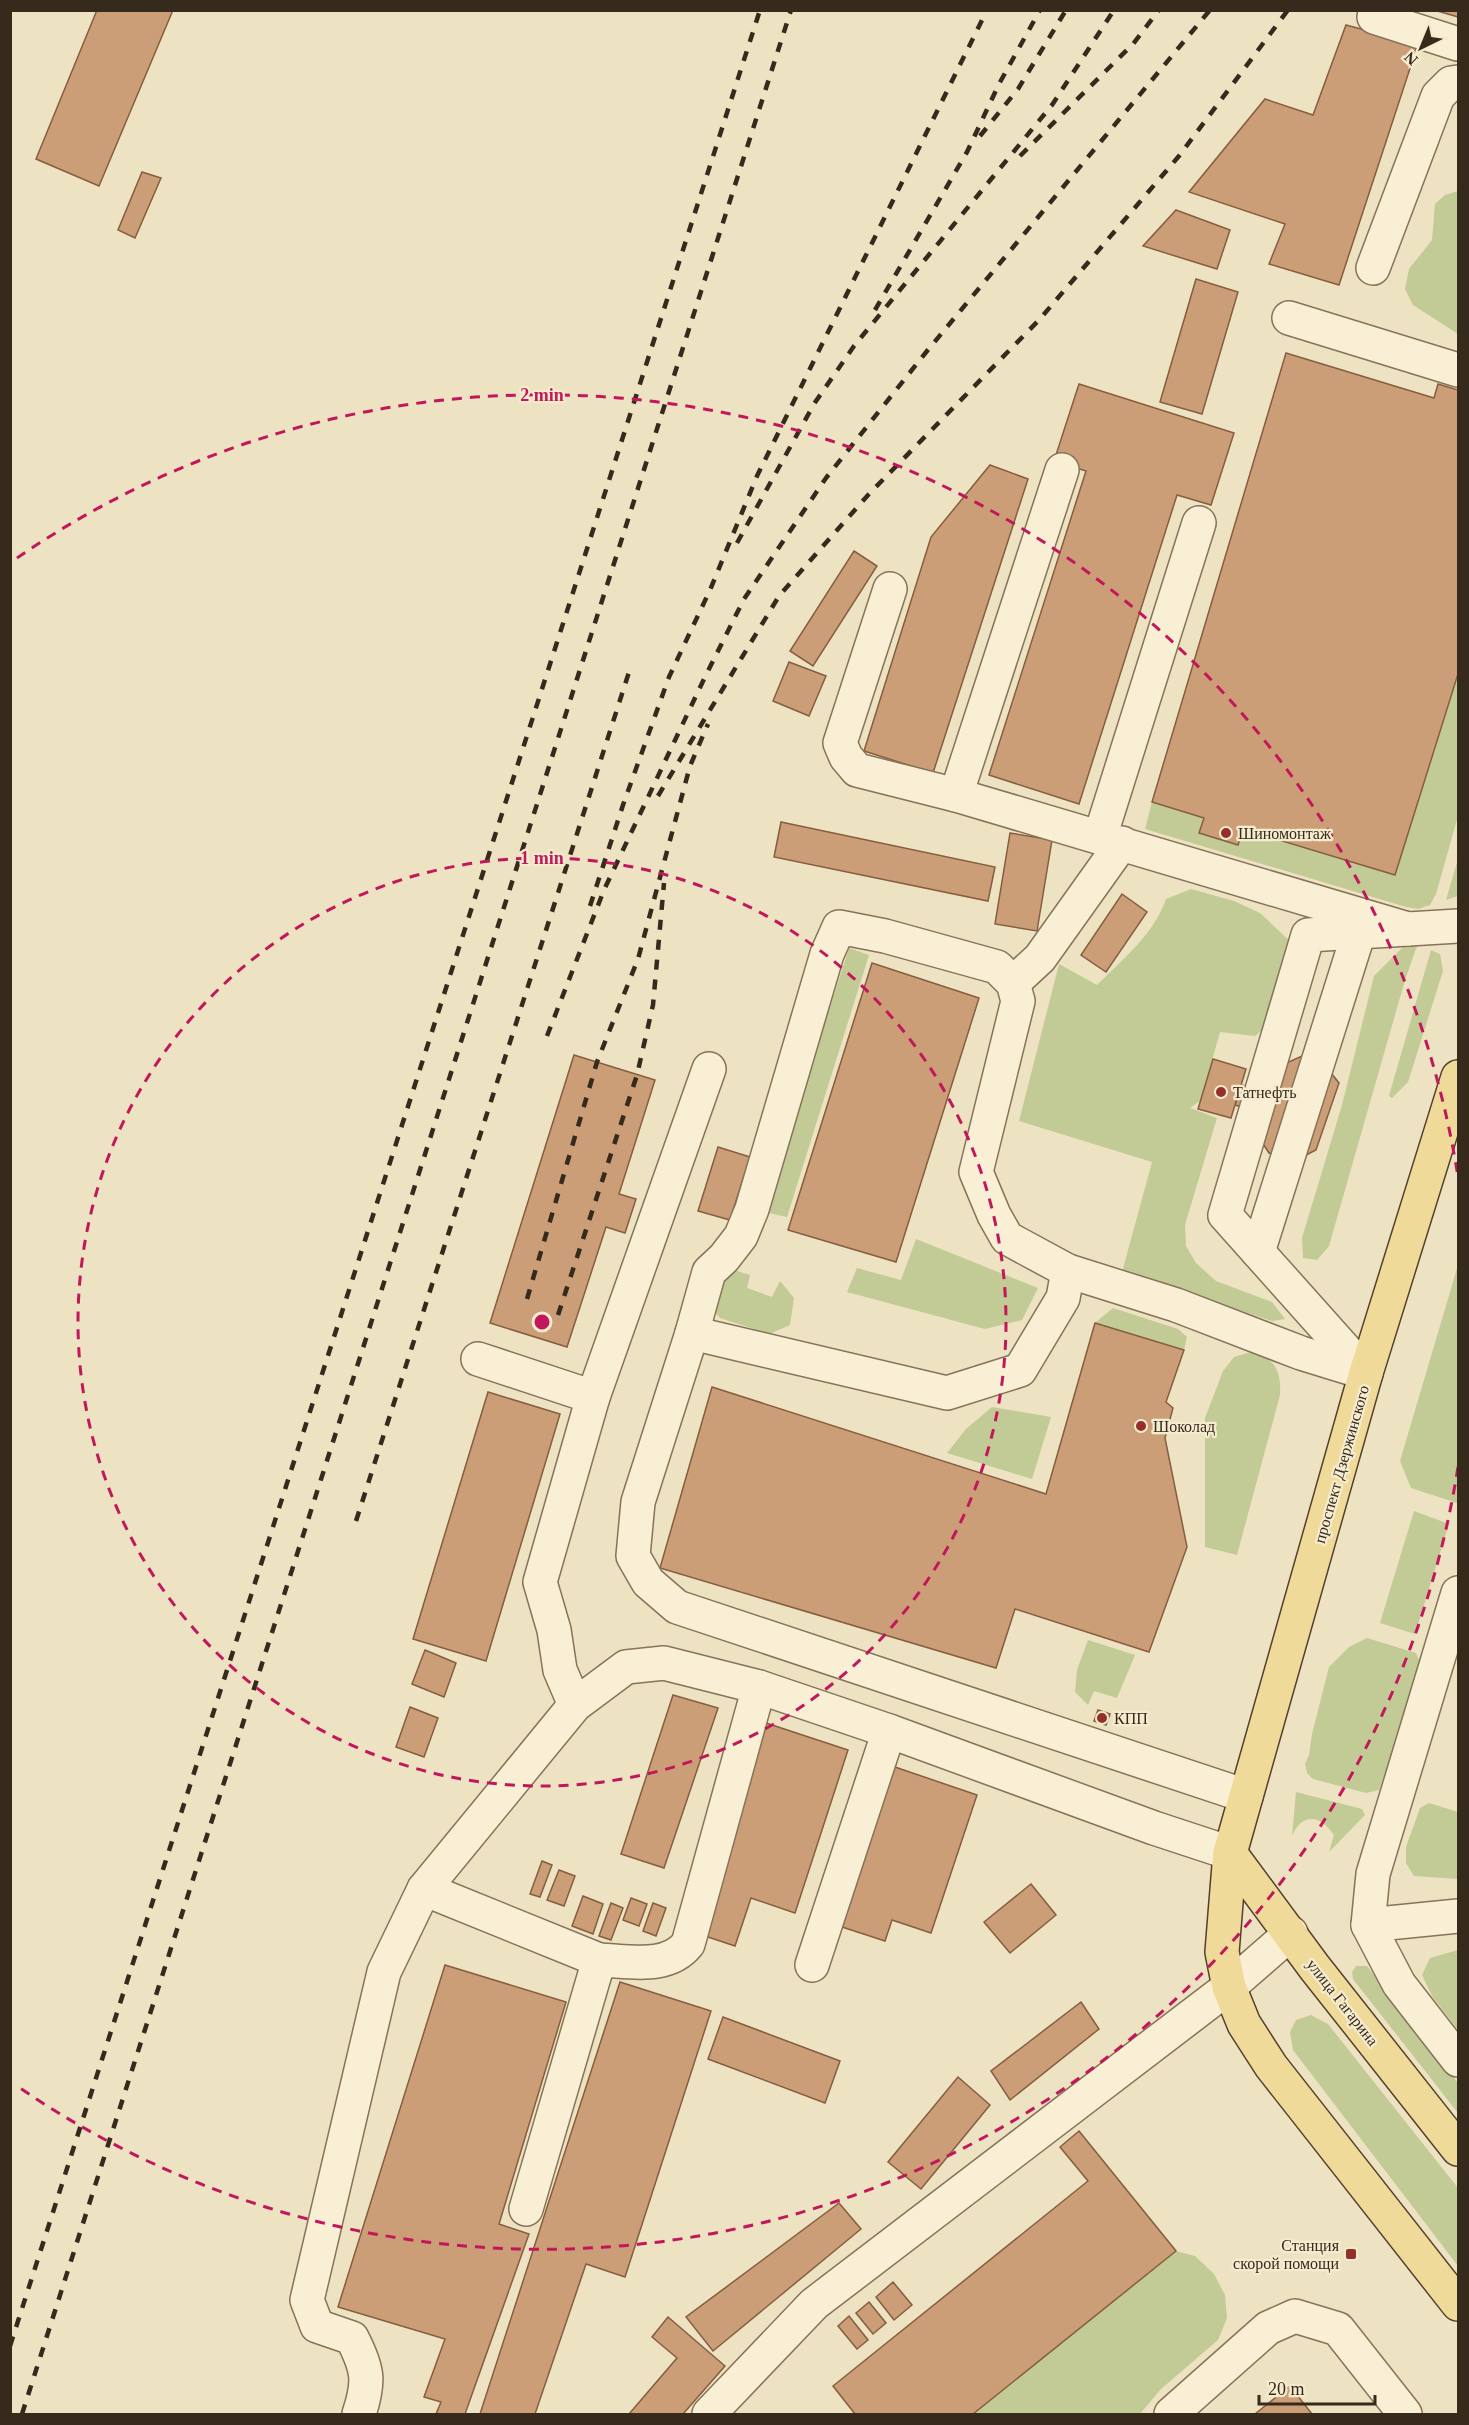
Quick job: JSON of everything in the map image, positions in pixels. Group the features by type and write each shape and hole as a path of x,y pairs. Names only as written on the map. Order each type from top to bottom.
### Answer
{"main road":[{"name":"проспект Дзержинского","path":"1458,1077 1366,1373 1230,1853 1222,1952 1229,1987 1244,2025 1271,2066 1458,2304"},
{"name":"улица Гагарина","path":"1230,1853 1292,1933 1315,1968 1458,2149"}],"lane":[{"path":"1374,17 1458,44"},
{"path":"1373,268 1438,96 1451,83 1458,82"},
{"path":"1289,318 1458,370"},
{"path":"956,795 1062,470"},
{"path":"1012,983 1040,958 1111,840 1199,522"},
{"path":"890,589 840,743 846,757 857,770 956,795 1408,929"},
{"path":"1366,1373 1225,1215 1308,935 1458,926"},
{"path":"1246,1796 677,1607 648,1582 633,1556 638,1502 709,1272 724,1258 741,1236 752,1209 827,954 839,927 885,936 997,967 1012,983 1018,1001 976,1172 994,1215 1007,1238 1068,1271 1176,1305 1300,1353 1366,1373"},
{"path":"1258,1252 1359,932"},
{"path":"575,1705 560,1670 554,1630 540,1582 592,1397 709,1069"},
{"path":"692,1333 947,1393 1020,1370 1063,1298 1068,1271"},
{"path":"478,1359 592,1397"},
{"path":"1458,1593 1373,1874 1368,1925 1399,1984 1458,2060"},
{"path":"359,2415 367,2391 364,2361 352,2338 317,2326 307,2300 384,1972 424,1889 575,1705 626,1667 664,1664 759,1687 1230,1853"},
{"path":"424,1889 599,1960 664,1962 680,1954 688,1944 759,1687"},
{"path":"812,1965 889,1731"},
{"path":"1368,1925 1458,1916"},
{"path":"709,2415 814,2304 1229,1987 1292,1933"},
{"path":"526,2209 599,1960"},
{"path":"1171,2415 1268,2328 1295,2316 1338,2329 1405,2415"}],"green space":[{"path":"1458,191 1458,334 1413,305 1405,289 1409,269 1432,240 1435,204 1445,195"},
{"path":"1458,674 1458,816 1436,894 1430,905 1418,909 1406,907 1145,829 1152,802 1204,818 1200,834 1238,845 1243,829 1395,875"},
{"path":"1458,859 1458,896 1446,900"},
{"path":"1191,889 1234,901 1260,913 1292,943 1266,1027 1255,1036 1220,1032 1201,1100 1190,1108 1217,1118 1185,1225 1186,1246 1196,1263 1216,1281 1272,1302 1285,1319 1272,1321 1122,1272 1152,1162 1019,1121 1059,964 1097,985 1146,935 1161,912 1166,899"},
{"path":"1404,946 1417,946 1405,980 1329,1246 1317,1260 1303,1258 1302,1238 1342,1105 1374,976"},
{"path":"849,948 869,955 787,1217 764,1212"},
{"path":"1431,950 1440,954 1443,971 1408,1082 1392,1098 1389,1096"},
{"path":"916,1239 1038,1288 1022,1320 985,1329 847,1292 857,1268 901,1280"},
{"path":"1458,1265 1457,1503 1411,1488 1400,1461"},
{"path":"734,1270 750,1275 747,1288 772,1297 780,1281 794,1298 790,1325 769,1334 720,1318 705,1300"},
{"path":"1113,1308 1178,1329 1187,1337 1184,1350 1095,1323"},
{"path":"1254,1351 1276,1368 1280,1395 1237,1555 1205,1547 1205,1418 1223,1371 1234,1357"},
{"path":"992,1407 1051,1417 1032,1479 947,1453 966,1429"},
{"path":"1414,1511 1449,1524 1415,1634 1380,1623"},
{"path":"1367,1638 1416,1653 1420,1663 1420,1672 1379,1790 1366,1793 1313,1779 1307,1773 1305,1764 1329,1667 1349,1647"},
{"path":"1088,1640 1135,1655 1117,1698 1094,1691 1088,1705 1075,1692 1077,1670"},
{"path":"1296,1792 1362,1809 1365,1815 1329,1852 1334,1835 1318,1820 1306,1820 1301,1823 1292,1836"},
{"path":"1429,1803 1458,1812 1458,1879 1414,1876 1406,1863 1406,1847 1420,1808"},
{"path":"1458,1950 1458,2030 1432,1996 1422,1975 1430,1958"},
{"path":"1356,1966 1367,1966 1458,2083 1458,2113 1353,1979 1352,1972"},
{"path":"1311,2015 1328,2024 1458,2188 1458,2266 1293,2050 1290,2032 1296,2020"},
{"path":"1176,2251 1195,2256 1214,2274 1225,2295 1227,2318 1218,2340 1161,2389 1140,2414 973,2414"}],"building":[{"path":"97,10 173,10 99,186 36,159"},
{"path":"1434,10 1458,10 1458,17"},
{"path":"1346,25 1418,44 1339,285 1269,264 1285,224 1189,192 1265,99 1313,115"},
{"path":"142,172 161,178 135,238 118,230"},
{"path":"1176,210 1230,230 1217,269 1143,246"},
{"path":"1196,279 1238,292 1202,414 1160,402"},
{"path":"1286,353 1434,398 1438,384 1458,390 1458,674 1395,875 1243,829 1238,845 1199,833 1204,818 1152,802"},
{"path":"1079,384 1234,433 1211,505 1177,495 1079,804 989,775 1086,471 1054,461"},
{"path":"990,465 1028,479 933,773 864,751 931,537"},
{"path":"854,551 877,566 813,666 790,651"},
{"path":"789,662 826,676 809,716 773,701"},
{"path":"781,822 995,867 988,901 774,857"},
{"path":"1010,833 1052,840 1037,931 995,924"},
{"path":"1122,894 1147,912 1106,972 1081,955"},
{"path":"872,963 979,998 896,1262 788,1230"},
{"path":"574,1055 655,1080 619,1194 636,1199 625,1233 606,1227 567,1347 490,1323"},
{"path":"1302,1056 1323,1063 1339,1083 1316,1150 1295,1161 1269,1153 1258,1136 1262,1114 1235,1105 1242,1085 1271,1095 1282,1065"},
{"name":"Татнефть","path":"1213,1059 1246,1069 1231,1118 1198,1109"},
{"path":"718,1147 750,1157 730,1220 698,1211"},
{"path":"1095,1323 1184,1350 1166,1402 1173,1408 1165,1438 1187,1547 1149,1652 1015,1609 996,1668 660,1568 712,1387 1046,1494"},
{"path":"488,1392 560,1414 486,1661 413,1639"},
{"path":"425,1650 456,1663 444,1697 412,1684"},
{"path":"673,1695 718,1708 664,1868 621,1854"},
{"path":"410,1707 438,1718 424,1757 396,1747"},
{"name":"КПП","path":"1098,1710 1110,1714 1106,1725 1094,1721"},
{"path":"763,1722 848,1750 795,1913 751,1898 735,1946 702,1935"},
{"path":"892,1766 977,1795 931,1933 892,1920 885,1941 839,1926"},
{"path":"542,1861 552,1865 540,1897 530,1894"},
{"path":"559,1870 575,1876 564,1906 547,1900"},
{"path":"1031,1884 1056,1915 1010,1953 984,1922"},
{"path":"583,1896 603,1904 593,1934 572,1926"},
{"path":"631,1898 647,1904 639,1926 623,1920"},
{"path":"611,1903 623,1908 611,1940 599,1936"},
{"path":"653,1903 666,1908 656,1936 643,1931"},
{"path":"445,1965 566,2002 499,2224 529,2234 465,2414 436,2414 441,2402 424,2397 445,2339 338,2307"},
{"path":"620,1982 711,2011 625,2277 586,2264 535,2414 480,2414"},
{"path":"1081,2002 1099,2029 1010,2100 991,2071"},
{"path":"723,2017 840,2061 825,2103 708,2059"},
{"path":"958,2077 990,2105 921,2189 888,2162"},
{"path":"1079,2131 1176,2251 973,2414 855,2414 833,2386 1088,2181 1060,2147"},
{"path":"839,2203 861,2229 713,2351 686,2317"},
{"path":"893,2282 912,2305 894,2320 876,2297"},
{"path":"869,2302 886,2323 873,2334 856,2313"},
{"path":"849,2316 868,2340 857,2349 838,2326"},
{"path":"668,2317 725,2366 683,2414 629,2414 677,2358 652,2337"},
{"path":"1290,2386 1312,2414 1255,2414"}],"railway":[{"path":"10,2346 760,10"},
{"path":"22,2414 791,10"},
{"path":"590,906 669,677 710,590 757,476 987,10"},
{"path":"875,310 967,152 999,84 1040,10"},
{"path":"980,136 1018,89 1066,10"},
{"path":"737,543 814,404 854,346 1052,105 1114,10"},
{"path":"1020,156 1133,44 1159,10"},
{"path":"547,1036 604,890 744,599 826,478 927,351 1210,10"},
{"path":"658,796 779,596 869,494 1039,320 1179,156 1288,10"},
{"path":"356,1521 630,669"},
{"path":"527,1299 597,1062 638,959 690,766 708,724"},
{"path":"558,1315 637,1075 653,1005 664,883"}],"place":[{"name":"Шиномонтаж","path":"1226,833"},
{"name":"Татнефть","path":"1221,1092"},
{"name":"Шоколад","path":"1141,1426"},
{"name":"КПП","path":"1102,1718"},
{"name":"Станция скорой помощи","path":"1351,2254"}]}
